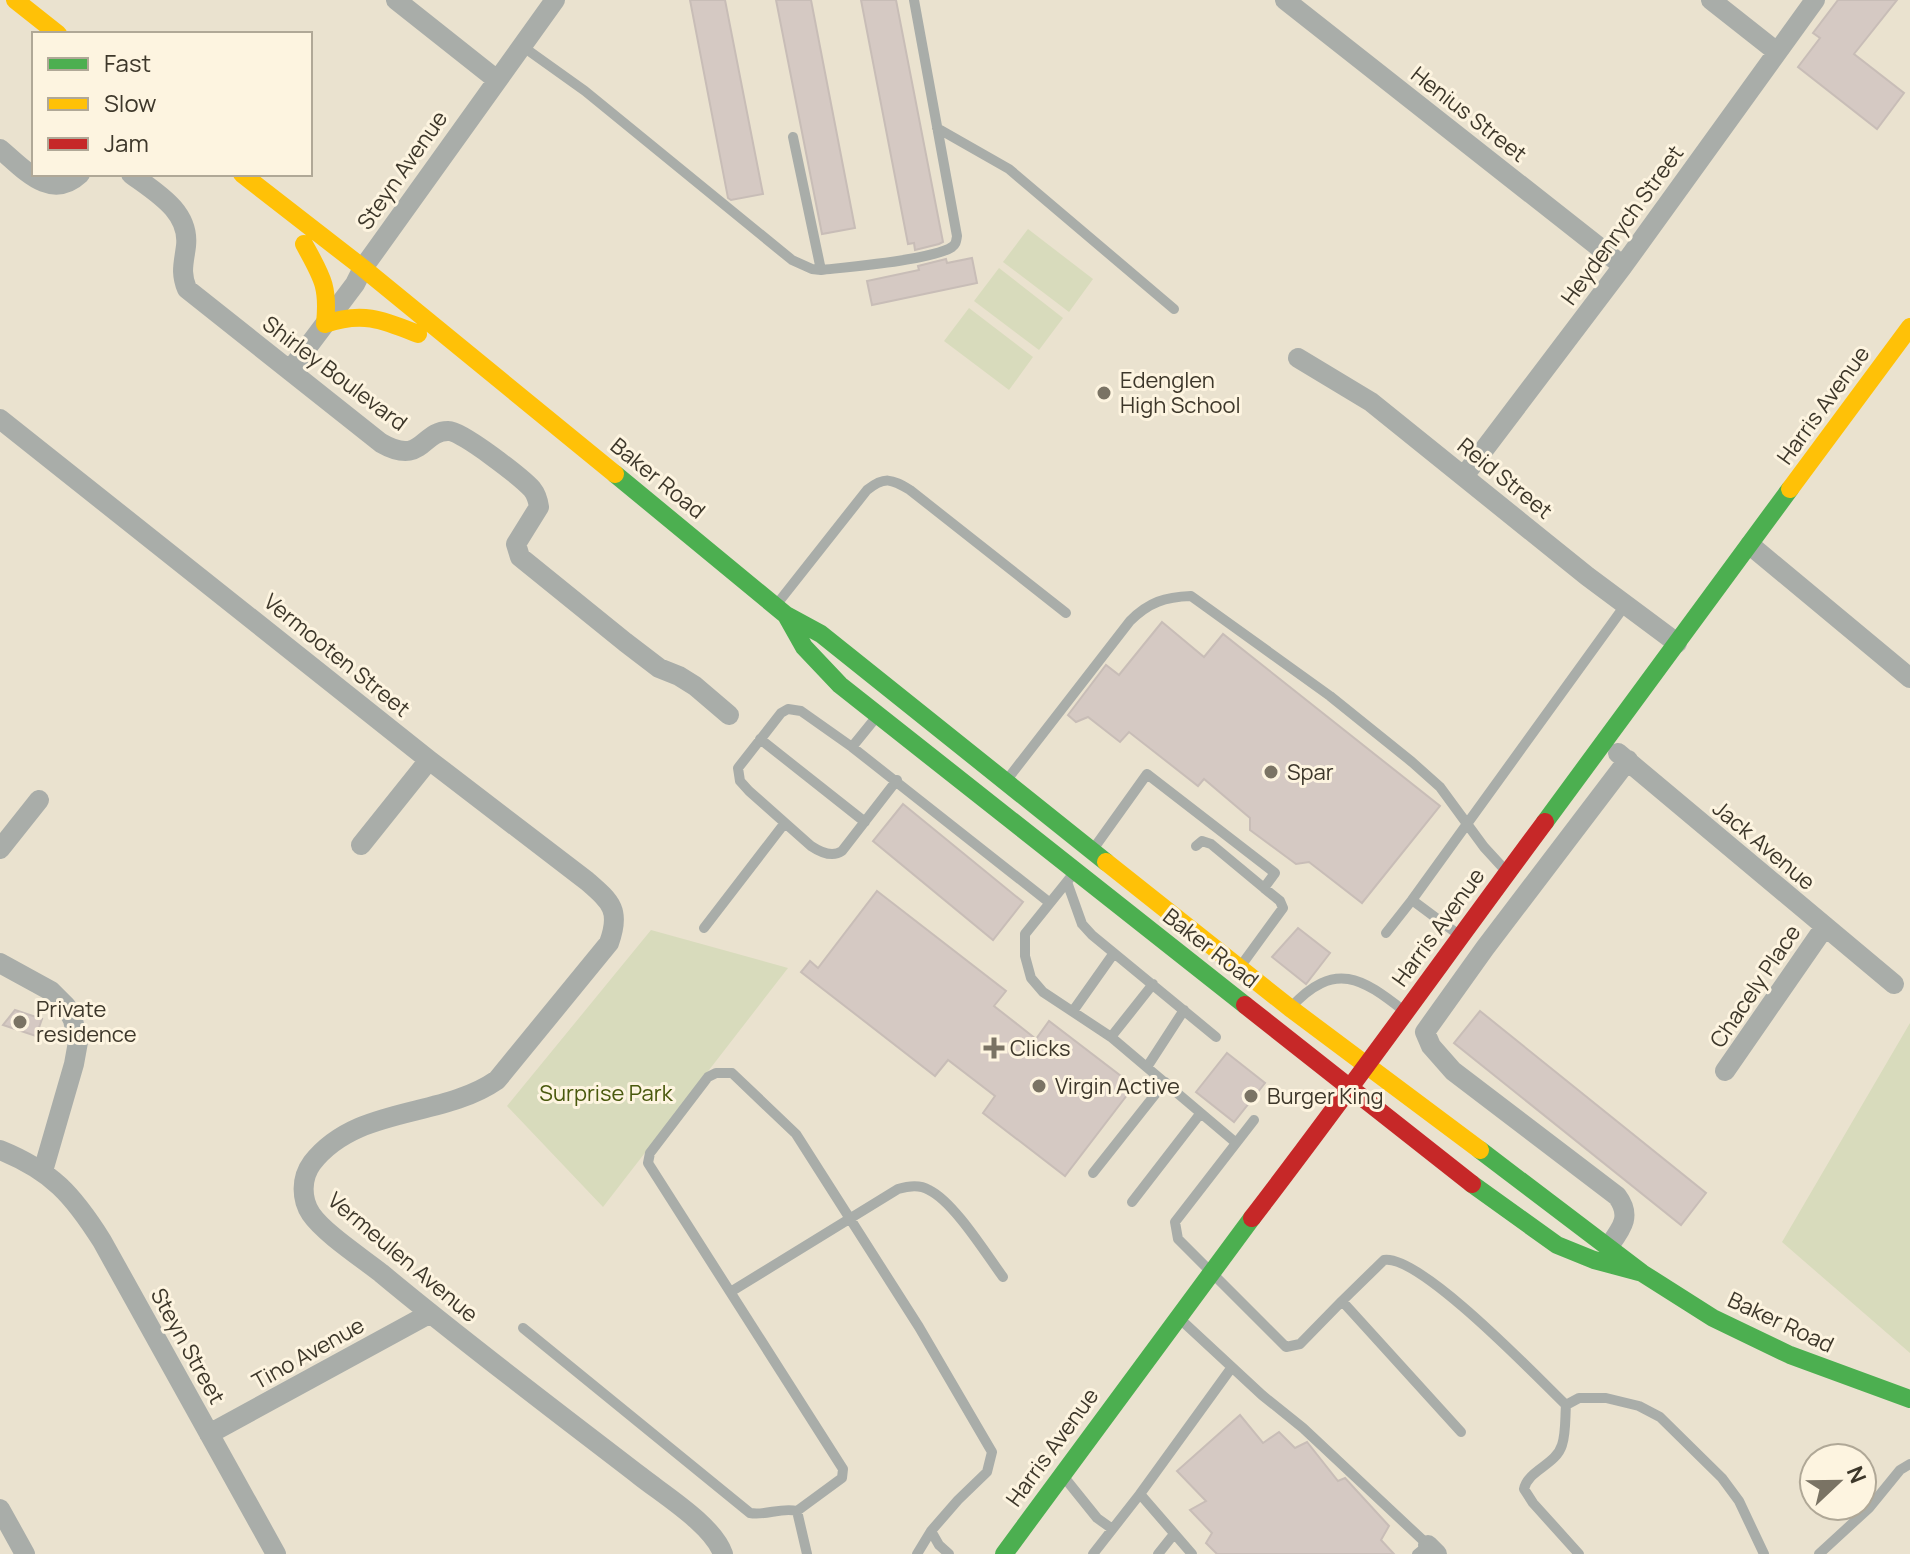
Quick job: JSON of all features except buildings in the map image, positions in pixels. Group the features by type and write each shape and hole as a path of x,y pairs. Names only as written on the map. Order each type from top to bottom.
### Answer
{"main road":[{"path":"15,0 55,32"},
{"name":"Baker Road","path":"221,176 304,244 359,276 498,380 659,508 780,610 821,634 1290,1008 1609,1246 1639,1272 1707,1313 1773,1347 1854,1381 1910,1399"},
{"name":"Baker Road","path":"244,176 359,276 418,334 462,369 498,380"},
{"path":"304,244 321,275 328,298 325,324 344,316 368,315 418,334"},
{"name":"Harris Avenue","path":"1004,1554 1211,1272 1351,1089 1460,936 1750,545 1902,356 1910,327"},
{"name":"Baker Road","path":"780,610 818,663 1072,877 1477,1188 1557,1245 1584,1257 1639,1272"}],"street":[{"path":"396,0 497,80"},
{"name":"Steyn Avenue","path":"291,369 555,0"},
{"name":"Henius Street","path":"1285,0 1623,266"},
{"path":"1711,0 1777,52"},
{"name":"Heydenrych Street","path":"1464,476 1623,266 1815,0"},
{"path":"0,149 32,176"},
{"path":"33,176 41,183 56,186 77,176"},
{"name":"Shirley Boulevard","path":"134,176 174,207 182,220 186,246 181,276 187,289 394,451 407,452 421,447 442,432 451,431 461,434 493,458 531,488 537,498 539,507 516,544 520,557 529,567 659,668 695,686 729,715"},
{"name":"Reid Street","path":"1298,358 1371,402 1587,576 1677,643"},
{"name":"Vermooten Street","path":"0,419 605,897 616,918 609,943"},
{"path":"1750,545 1910,678"},
{"name":"Jack Avenue","path":"1604,742 1894,984"},
{"path":"361,845 429,760"},
{"path":"1609,1246 1624,1225 1626,1214 1617,1196 1453,1071 1431,1046 1425,1032 1628,760"},
{"path":"0,849 39,800"},
{"name":"Chacely Place","path":"1725,1071 1824,928"},
{"name":"Vermeulen Avenue","path":"609,943 497,1080 460,1100 356,1128 331,1144 308,1169 303,1193 313,1217 429,1314 711,1533 723,1554"},
{"path":"0,963 51,991 66,1006 78,1042 43,1171"},
{"name":"Steyn Street","path":"0,1150 43,1171 71,1195 102,1241 276,1554"},
{"name":"Tino Avenue","path":"209,1434 429,1314"},
{"path":"0,1509 25,1554"}],"lane":[{"path":"521,46 585,91 792,260 821,270 919,257 954,246 957,236 914,0"},
{"path":"937,128 1009,169 1174,309"},
{"path":"793,137 821,270"},
{"path":"780,610 867,490 885,479 892,479 1066,613"},
{"path":"1005,783 1130,621 1154,602 1168,597 1191,596 1330,696 1412,762 1440,787 1507,872"},
{"path":"1386,933 1626,604"},
{"path":"852,747 893,694"},
{"path":"897,780 842,851 834,854 816,849 784,824 749,791 738,777 738,768 781,713 794,709 801,711 897,780 1050,903"},
{"path":"760,739 865,822"},
{"path":"1235,1142 1111,1037 1035,984 1026,962 1025,934 1072,877 1147,774 1275,873 1264,888"},
{"path":"704,928 784,824"},
{"path":"1196,846 1202,841 1211,844 1280,901 1283,908 1239,968"},
{"path":"1072,877 1082,924 1216,1037"},
{"path":"1412,900 1460,936"},
{"path":"1073,1011 1114,953"},
{"path":"1290,1008 1315,985 1350,979 1364,981 1405,1012"},
{"path":"1111,1037 1153,984"},
{"path":"1147,1067 1184,1010"},
{"path":"523,1328 750,1513 785,1509 797,1511 842,1478 843,1469 648,1163 650,1153 711,1074 732,1073 796,1134 958,1392 992,1452 987,1472 931,1531 917,1554"},
{"path":"1093,1173 1165,1082"},
{"path":"1132,1202 1200,1114"},
{"path":"1254,1120 1174,1225 1181,1243 1286,1347 1300,1344 1382,1262 1391,1259 1437,1286 1464,1308 1566,1405"},
{"path":"732,1291 898,1189 907,1187 925,1188 940,1198 960,1219 1003,1277"},
{"path":"1342,1301 1461,1432"},
{"path":"1178,1317 1262,1395 1303,1428 1427,1551"},
{"path":"1093,1554 1232,1367"},
{"path":"1566,1405 1579,1398 1606,1398 1639,1406 1660,1417 1722,1478 1739,1501 1764,1554"},
{"path":"1566,1405 1563,1445 1549,1463 1528,1480 1524,1489 1579,1554"},
{"path":"1819,1554 1869,1508 1900,1470 1910,1464"},
{"path":"1062,1475 1097,1518 1111,1528"},
{"path":"1140,1494 1192,1554"},
{"path":"797,1511 807,1554"},
{"path":"931,1531 949,1554"},
{"path":"1158,1554 1174,1534"}],"green space":[{"path":"1028,229 1093,279 1069,312 1003,262"},
{"path":"999,268 1063,318 1039,350 974,301"},
{"path":"969,308 1033,357 1009,390 944,341"},
{"name":"Surprise Park","path":"651,930 788,968 603,1207 507,1106"},
{"path":"1910,1023 1910,1353 1782,1242"}],"traffic: fast":[{"path":"615,474 786,615 804,647 840,685 1245,1005"},
{"path":"1545,822 1790,489"},
{"path":"786,615 821,634 1106,862"},
{"path":"1480,1150 1642,1273 1713,1318 1790,1355 1910,1399"},
{"path":"1472,1184 1557,1245 1594,1260 1639,1272"},
{"path":"1004,1554 1252,1218"}],"traffic: slow":[{"path":"15,0 55,32"},
{"path":"245,176 363,268 615,474"},
{"path":"304,244 323,282 325,324"},
{"path":"325,324 351,318 373,319 418,334"},
{"path":"1790,489 1910,327"},
{"path":"1106,862 1290,1008 1480,1150"}],"traffic: jam":[{"path":"1252,1218 1545,822"},
{"path":"1245,1005 1472,1184"}],"place":[{"name":"Edenglen High School","path":"1104,393"},
{"name":"Spar","path":"1271,772"},
{"name":"Private residence","path":"20,1022"},
{"name":"Clicks","path":"994,1048"},
{"name":"Virgin Active","path":"1039,1086"},
{"name":"Burger King","path":"1251,1096"}]}
